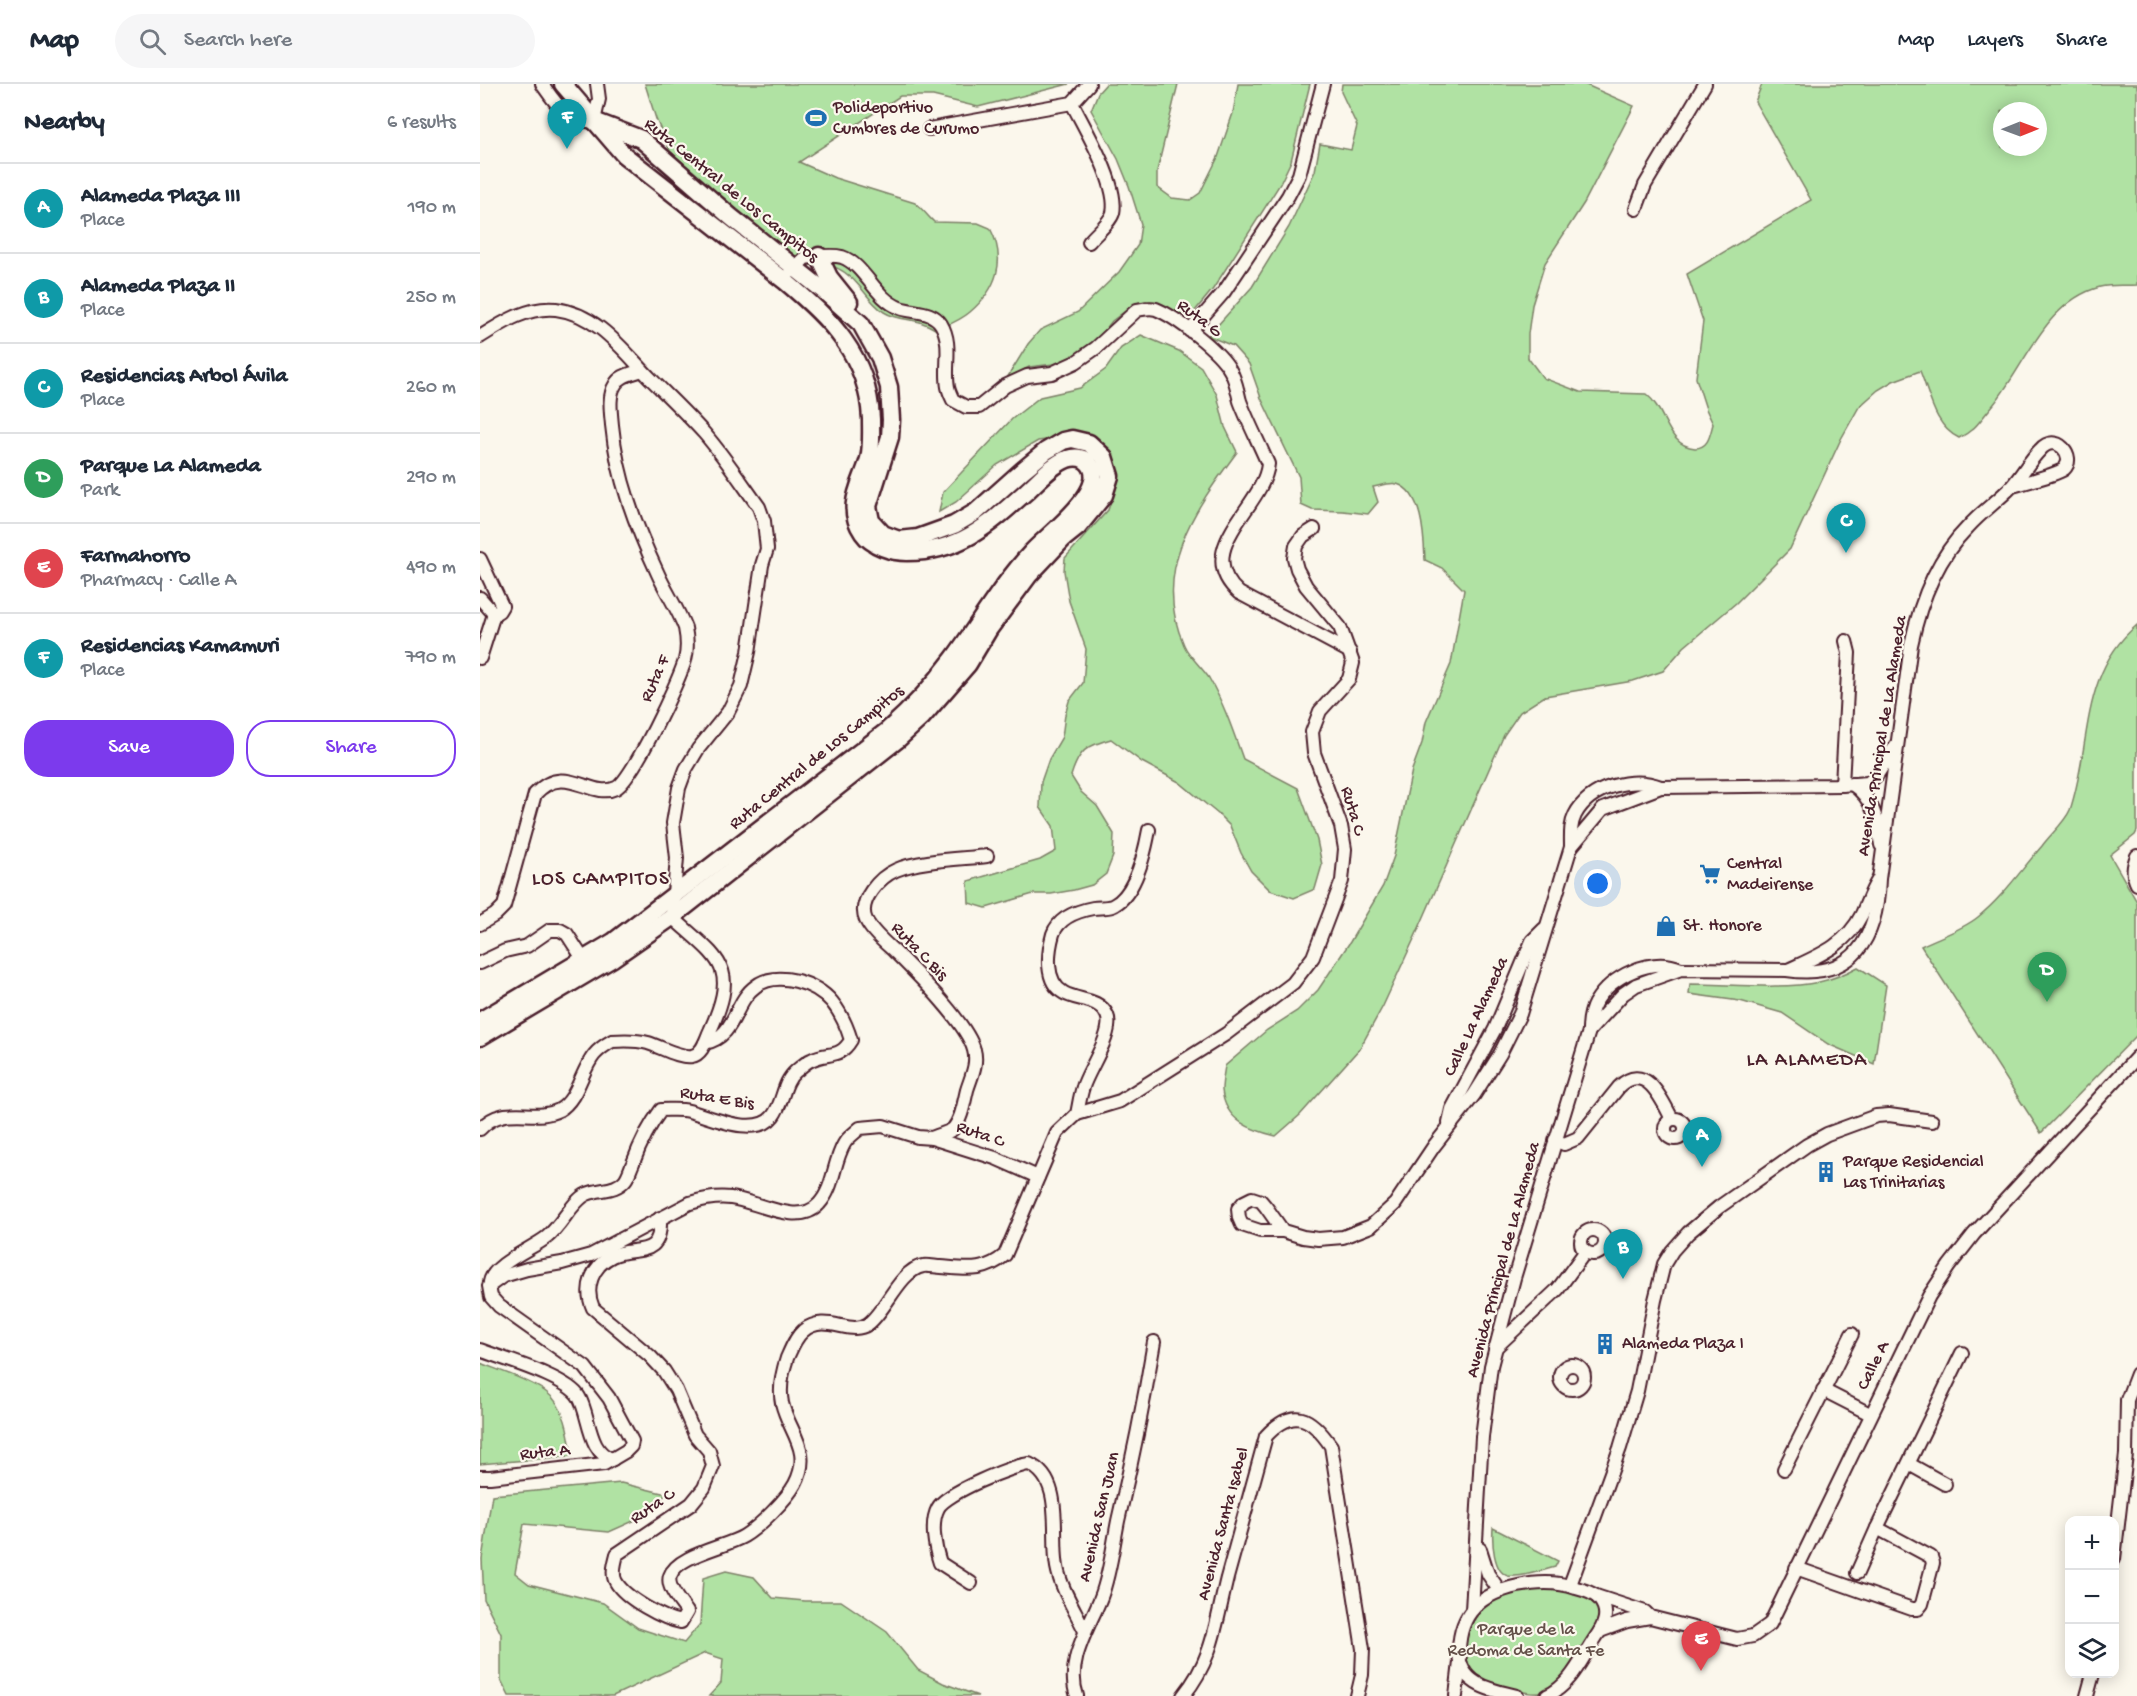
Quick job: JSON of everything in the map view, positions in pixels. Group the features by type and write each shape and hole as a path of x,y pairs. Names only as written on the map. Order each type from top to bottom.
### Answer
{"main road":[{"path":"563,84 594,121"},
{"name":"Ruta Central de Los Campitos","path":"480,1037 588,966 672,917 890,746 922,717 968,664 1018,588 1086,518 1104,495 1110,476 1104,457 1089,443 1072,439 1063,441 1046,451 976,512 954,525 918,538 899,540 883,534 871,521 868,506 890,437 889,387 880,358 861,324 824,291 790,274 624,155 594,121"},
{"name":"Ruta Central de Los Campitos","path":"480,1021 588,966 613,942 837,771 913,707 955,657 1010,577 1034,549 1086,497 1093,484 1093,476 1088,463 1083,459 1067,459 1050,470 994,519 964,541 939,549 915,552 891,550 873,542 862,533 856,515 857,487 869,460 870,414 864,379 849,346 790,274 641,139 594,121"},
{"path":"819,256 829,277 846,298 861,324"}],"street":[{"path":"542,84 559,107 569,116 583,122 594,121 599,99 597,84"},
{"path":"929,129 1072,103 1089,84"},
{"path":"1190,331 1224,292 1288,196 1299,175 1323,84"},
{"path":"1636,208 1651,175 1705,84"},
{"path":"1072,103 1109,180 1113,198 1112,215 1089,242"},
{"path":"790,274 805,258 819,256"},
{"name":"Ruta G","path":"819,256 842,258 852,263 889,303 902,309 928,314 940,321 948,337 948,387 953,400 966,407 979,407 1005,386 1027,376 1052,373 1076,362 1096,348 1137,310 1156,309 1190,331 1222,359 1229,369 1268,464 1267,475 1262,486 1235,524 1228,540 1222,565 1226,576 1231,586 1239,593 1350,652"},
{"path":"480,337 519,315 542,309 557,309 587,320 617,341 704,434 759,507 767,534 767,549 762,565 749,652 741,686 728,712 698,748 686,769 679,788 673,823 677,858 672,917 718,960 723,970 725,983 721,1002 705,1043"},
{"name":"Ruta F","path":"480,924 504,906 535,794 541,788 561,781 571,780 604,791 614,790 622,785 637,761 684,665 687,637 685,628 658,574 624,491 614,443 611,412 615,384 622,376 642,370"},
{"name":"Avenida Principal de La Alameda","path":"1589,1030 1623,994 1636,985 1681,969 1816,971 1834,967 1855,953 1868,937 1878,908 1879,879 1910,655 1917,620 1937,568 1966,528 2012,486 2041,448 2051,442 2064,449 2068,463 2065,468 2012,486"},
{"name":"Ruta C","path":"1038,1177 994,1158 932,1138 918,1137 883,1126 860,1128 844,1144 821,1203 814,1209 802,1215 777,1211 729,1197 690,1203 660,1218 660,1230 647,1250 614,1255 600,1264 592,1276 588,1297 592,1308 650,1356 664,1371 676,1390 695,1435 709,1451 713,1466 705,1488 691,1504 617,1554 614,1568 615,1581 626,1594 670,1621 681,1622 687,1612 670,1584 670,1576 679,1564 744,1536 766,1518 795,1485 800,1466 801,1448 782,1403 781,1384 787,1358 801,1333 813,1324 833,1323 855,1329 868,1324 908,1274 922,1266 975,1269 994,1264 1005,1255 1057,1133 1077,1114 1120,1101 1226,1034 1293,983 1313,957 1342,881 1344,849 1341,826 1314,753 1312,732 1320,711 1349,680 1353,663 1340,627 1306,586 1294,558 1296,546 1303,536 1314,529"},
{"path":"480,559 502,606 494,614 480,658"},
{"path":"480,598 494,614"},
{"path":"1846,641 1849,653 1847,784 1862,790 1869,800 1878,826 1883,860"},
{"name":"Calle La Alameda","path":"1571,847 1603,809 1661,787 1868,783 1877,775 1899,742"},
{"name":"Calle La Alameda","path":"1283,1231 1304,1237 1330,1238 1351,1234 1371,1226 1395,1204 1449,1125 1474,1095 1500,1054 1520,1014 1571,847 1571,826 1576,813 1595,795 1608,787 1620,784 1651,783 1661,787"},
{"path":"1595,795 1603,809"},
{"path":"1077,1114 1082,1088 1109,1028 1107,1015 1099,1004 1064,993 1055,985 1048,961 1054,932 1062,920 1074,913 1111,906 1123,897 1144,855 1149,830"},
{"name":"Ruta C Bis","path":"932,1138 952,1129 960,1115 976,1063 974,1050 958,1022 924,982 872,929 865,919 864,907 874,887 895,870 914,865 987,856"},
{"path":"2137,856 2133,877 2137,884"},
{"name":"Avenida Principal de La Alameda","path":"1787,970 1824,954 1842,941 1856,925 1879,879"},
{"name":"Calle La Alameda","path":"1449,1125 1452,1109 1495,1029 1532,941 1545,928"},
{"path":"480,963 505,951 527,946 550,930 560,930 567,934 588,966"},
{"path":"1842,941 1855,953"},
{"name":"Avenida Principal de La Alameda","path":"1472,1610 1484,1410 1495,1348 1589,1030 1589,1018 1595,1002 1606,989 1633,970 1643,966 1671,965 1681,969"},
{"name":"Ruta E Bis","path":"480,1129 487,1121 501,1115 557,1111 567,1104 593,1057 612,1041 646,1042 684,1056 694,1056 705,1043 717,1041 734,1020 744,999 755,986 770,979 788,979 811,986 825,996 832,1002 847,1026 851,1040 846,1049 837,1054 813,1059 794,1072 785,1086 780,1103 772,1117 761,1124 748,1126 715,1120 687,1110 662,1110 645,1134 628,1177 620,1185 609,1190 588,1193 576,1201 564,1221 548,1236 506,1262 490,1277 489,1286"},
{"path":"1619,980 1623,994"},
{"path":"1495,1029 1509,1035"},
{"name":"Calle A","path":"1600,1631 1627,1621 1650,1617 1737,1639 1745,1639 1770,1623 1870,1414 1929,1296 1948,1266 1992,1214 2137,1057"},
{"path":"1555,1140 1564,1144 1578,1138 1619,1087 1631,1079 1654,1086 1671,1119"},
{"path":"1570,1585 1620,1448 1637,1391 1664,1264 1671,1251 1719,1207 1807,1145 1827,1134 1876,1116 1932,1121"},
{"path":"480,1350 540,1372 570,1387 579,1397 598,1447 607,1458 613,1459 619,1456 631,1446 632,1440 609,1398 585,1367 499,1306 491,1297 489,1286 502,1276 591,1255 660,1218"},
{"path":"1495,1348 1558,1289 1585,1252"},
{"path":"1784,1469 1852,1334"},
{"name":"Avenida San Juan","path":"1077,1696 1072,1684 1074,1667 1084,1631 1101,1595 1137,1434 1154,1342"},
{"path":"1857,1573 1876,1528 1962,1353"},
{"path":"2119,1521 2126,1454 2127,1400 2137,1374"},
{"path":"1823,1390 1870,1414"},
{"name":"Avenida Santa Isabel","path":"1183,1696 1196,1680 1213,1639 1266,1436 1286,1420 1301,1419 1312,1422 1331,1446 1363,1649 1362,1675 1357,1696"},
{"name":"Ruta A","path":"480,1477 589,1467 604,1464 613,1459"},
{"path":"971,1583 940,1563 935,1537 935,1518 938,1507 947,1497 1006,1470 1029,1464 1042,1472 1047,1479 1054,1504 1057,1566 1064,1589 1084,1631"},
{"path":"1909,1464 1946,1484"},
{"path":"1796,1568 1912,1609 1918,1609 1922,1604 1933,1563 1931,1557 1876,1528"},
{"name":"Avenida Principal de La Alameda","path":"1478,1539 1484,1565 1499,1590"},
{"name":"Calle A","path":"1499,1590 1539,1582 1570,1585 1645,1612 1650,1617"},
{"path":"1456,1696 1460,1637 1463,1626 1478,1604 1499,1590"},
{"path":"1547,1696 1570,1679 1604,1626 1603,1605 1596,1596"},
{"path":"1460,1661 1469,1677 1479,1686 1517,1696"},
{"path":"2087,1696 2092,1678"},
{"path":"1469,1696 1485,1688"}],"green space":[{"path":"645,84 1069,84 978,107 933,96 900,96 799,162 835,178 915,203 934,222 978,223 990,228 998,251 993,284 970,312 937,330 920,322 884,312 853,279 838,268 812,265 790,268 770,244 670,151 656,119"},
{"path":"1106,84 1178,84 1157,171 1157,187 1172,198 1190,200 1200,193 1218,157 1233,113 1238,84 1310,84 1291,161 1280,184 1213,289 1185,323 1146,301 1136,303 1112,321 1098,339 1078,354 1054,364 1029,367 1007,378 1028,344 1040,330 1078,312 1119,272 1138,245 1141,224 1129,186 1118,159 1091,110 1098,93"},
{"path":"1342,84 1584,84 1634,106 1584,203 1545,263 1532,305 1528,334 1528,358 1543,378 1580,392 1646,394 1653,401 1672,434 1685,446 1695,448 1703,446 1708,440 1713,424 1696,378 1703,321 1687,274 1811,200 1755,102 1762,84 2137,84 2137,285 2100,287 2080,295 2064,307 2049,322 1989,410 1973,429 1959,438 1951,433 1938,418 1920,371 1893,381 1878,390 1859,407 1841,439 1790,549 1736,603 1684,647 1663,671 1633,681 1545,696 1520,712 1504,735 1419,928 1383,1006 1360,1048 1300,1115 1276,1136 1249,1127 1234,1117 1228,1109 1222,1090 1225,1066 1267,1030 1297,1011 1318,990 1383,886 1394,856 1412,770 1422,743 1426,722 1451,664 1464,590 1442,568 1425,560 1423,528 1417,506 1406,489 1397,484 1373,487 1378,502 1368,514 1312,510 1301,505 1299,477 1261,398 1249,364 1233,346 1208,336 1252,287 1289,227 1315,171 1320,144 1351,150 1357,126 1341,92"},
{"path":"1141,335 1179,351 1201,367 1217,395 1225,427 1237,452 1193,519 1182,542 1175,567 1172,592 1175,618 1184,645 1214,688 1243,759 1298,788 1317,840 1322,865 1315,889 1294,898 1270,890 1251,871 1230,826 1218,814 1179,782 1142,762 1111,739 1085,750 1077,760 1071,776 1081,792 1097,806 1114,834 1113,856 1106,874 1092,885 1051,894 1033,894 986,908 969,903 968,881 1040,860 1056,851 1053,826 1040,807 1041,782 1049,759 1062,737 1069,701 1083,683 1086,649 1069,601 1064,571 1065,558 1108,510 1114,491 1111,465 1098,454 1053,439 1038,441 997,465 956,502 939,512 943,492 1012,419 1040,397 1080,388 1106,369 1121,348"},
{"path":"2137,625 2137,831 2110,855 2137,902 2137,1035 2041,1133 1921,946 1965,926 1978,917 2004,892 2065,819 2077,785 2096,688 2105,665 2118,644"},
{"path":"1858,967 1886,985 1874,1064 1828,1044 1782,1013 1740,1001 1689,994 1690,984 1772,986 1804,984 1829,979"},
{"path":"480,1363 531,1383 546,1392 558,1404 565,1421 572,1456 480,1464"},
{"path":"621,1483 666,1494 647,1515 609,1532 524,1524 515,1573 529,1584 603,1603 638,1628 684,1643 700,1624 703,1578 726,1571 754,1577 773,1598 841,1601 887,1632 918,1670 943,1683 978,1696 709,1696 721,1683 723,1659 705,1653 613,1696 509,1696 501,1680 501,1634 484,1599 482,1559 492,1495"},
{"name":"Parque de la Redoma de Santa Fe","path":"1493,1528 1558,1561 1555,1567 1518,1576 1508,1576 1503,1573 1494,1555"},
{"name":"Parque de la Redoma de Santa Fe","path":"1543,1587 1560,1589 1597,1601 1601,1621 1583,1650 1560,1681 1544,1692 1524,1692 1482,1679 1467,1661 1466,1650 1467,1638 1477,1616 1485,1606 1500,1596"}],"place":[{"name":"Polideportivo Cumbres de Curumo","path":"816,118"},
{"name":"Residencias Kamamuri","path":"567,149"},
{"name":"Residencias Arbol Ávila","path":"1846,553"},
{"name":"Central Madeirense","path":"1710,874"},
{"name":"St. Honore","path":"1666,926"},
{"name":"Parque La Alameda","path":"2047,1002"},
{"name":"Alameda Plaza III","path":"1702,1167"},
{"name":"Parque Residencial Las Trinitarias","path":"1826,1172"},
{"name":"Alameda Plaza II","path":"1623,1279"},
{"name":"Alameda Plaza I","path":"1605,1344"},
{"name":"Farmahorro","path":"1701,1671"}],"district":[{"name":"LOS CAMPITOS","path":"601,880"},
{"name":"LA ALAMEDA","path":"1807,1061"}]}
